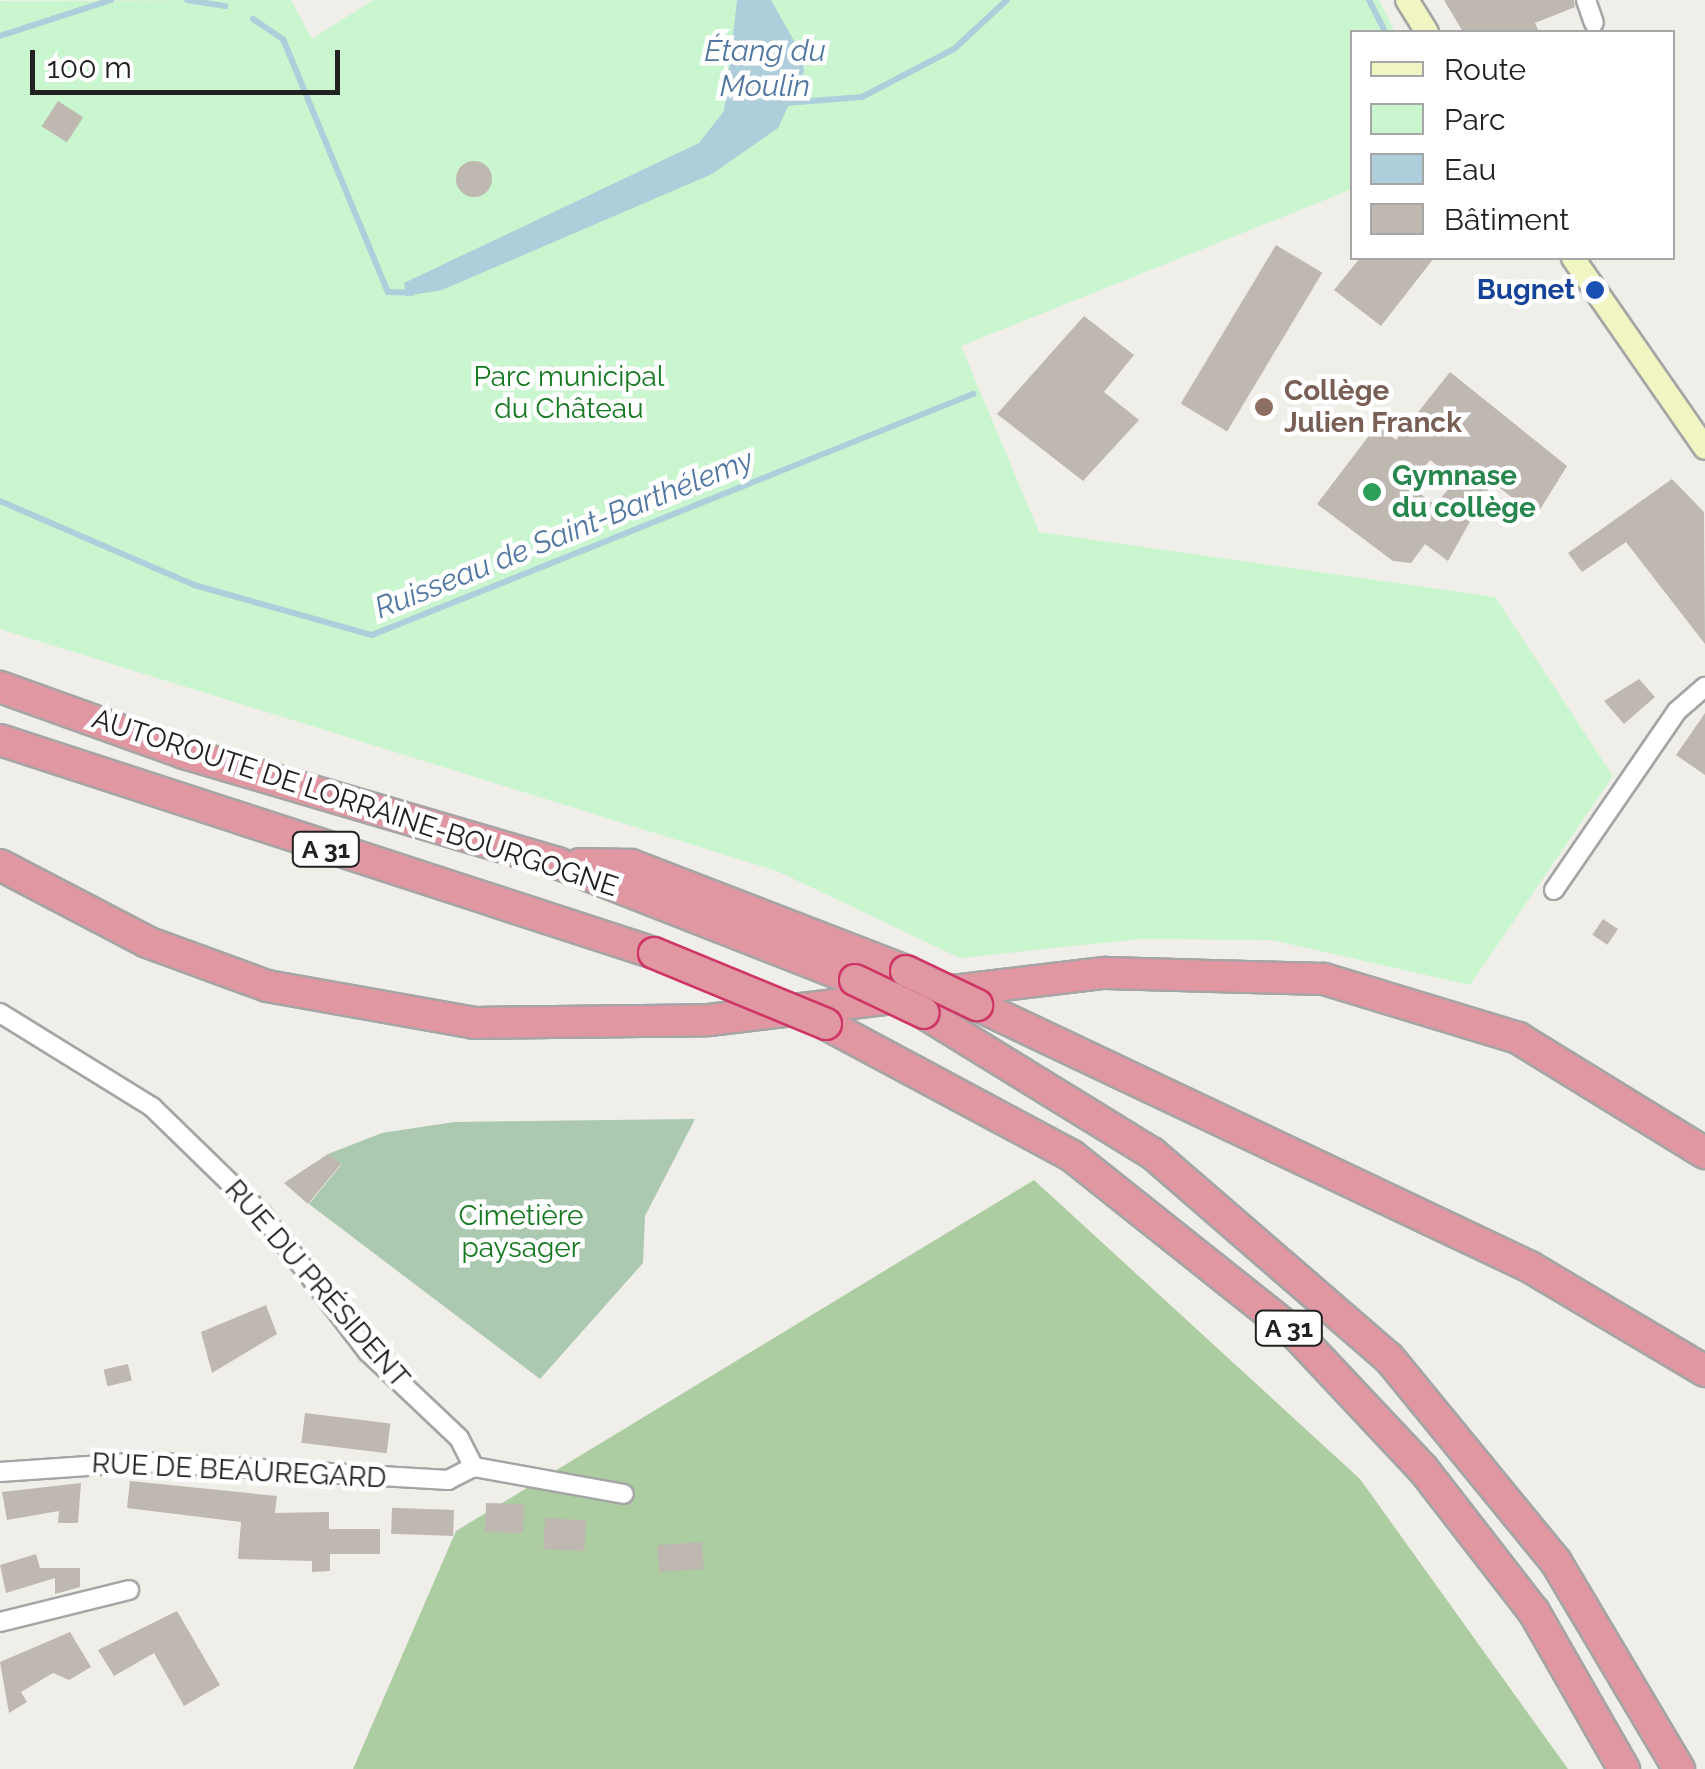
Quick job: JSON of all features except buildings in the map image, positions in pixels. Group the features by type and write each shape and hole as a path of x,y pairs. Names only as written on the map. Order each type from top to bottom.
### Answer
{"highway":[{"name":"AUTOROUTE DE LORRAINE-BOURGOGNE","path":"0,687 184,753 558,864 854,980 924,1013 1152,1153 1389,1358 1556,1562 1679,1769"},
{"name":"AUTOROUTE DE LORRAINE-BOURGOGNE","path":"0,740 654,953 826,1024 1072,1156 1297,1335 1422,1470 1534,1612 1624,1769"},
{"path":"0,864 147,942 267,986 474,1024 709,1020 1106,973 1324,979 1518,1038 1705,1153"},
{"path":"558,864 631,865 906,972 1530,1266 1705,1371"}],"main road":[{"path":"1408,0 1426,30"},
{"path":"1574,260 1705,448"}],"street":[{"path":"1586,0 1594,23"},
{"path":"1554,890 1676,711 1705,687"},
{"name":"RUE DU PRÉSIDENT","path":"0,1013 152,1108 262,1214 368,1352 459,1438 474,1466"},
{"name":"RUE DE BEAUREGARD","path":"0,1472 146,1462 448,1480 474,1466"},
{"path":"474,1466 624,1494"},
{"path":"0,1622 129,1590"}],"green space":[{"name":"Parc municipal du Château","path":"291,0 312,39 373,0 1379,0 1394,30 1350,30 1350,190 961,346 1039,532 1495,597 1613,776 1470,985 1272,940 1140,939 960,958 777,871 0,629 0,1"},
{"name":"Cimetière paysager","path":"695,1119 645,1216 643,1263 540,1379 309,1204 341,1165 328,1154 382,1133 454,1122"},
{"path":"1034,1180 1360,1479 1568,1769 353,1769 456,1531"}],"water":[{"name":"Étang du Moulin","path":"737,0 771,0 802,55 804,72 778,128 712,174 442,290 406,296 404,283 699,143 724,111"}],"waterway":[{"name":"Ruisseau de Saint-Barthélemy","path":"0,36 111,0"},
{"name":"Ruisseau de Saint-Barthélemy","path":"187,0 226,6"},
{"name":"Ruisseau de Saint-Barthélemy","path":"786,103 862,97 954,49 1007,0"},
{"path":"1369,0 1384,30"},
{"name":"Ruisseau de Saint-Barthélemy","path":"253,19 283,39 388,292 412,293"},
{"name":"Ruisseau de Saint-Barthélemy","path":"0,501 194,585 372,635 973,394"}],"place":[{"name":"Bugnet","path":"1595,290"},
{"name":"Collège Julien Franck","path":"1264,407"},
{"name":"Gymnase du collège","path":"1372,492"}]}
